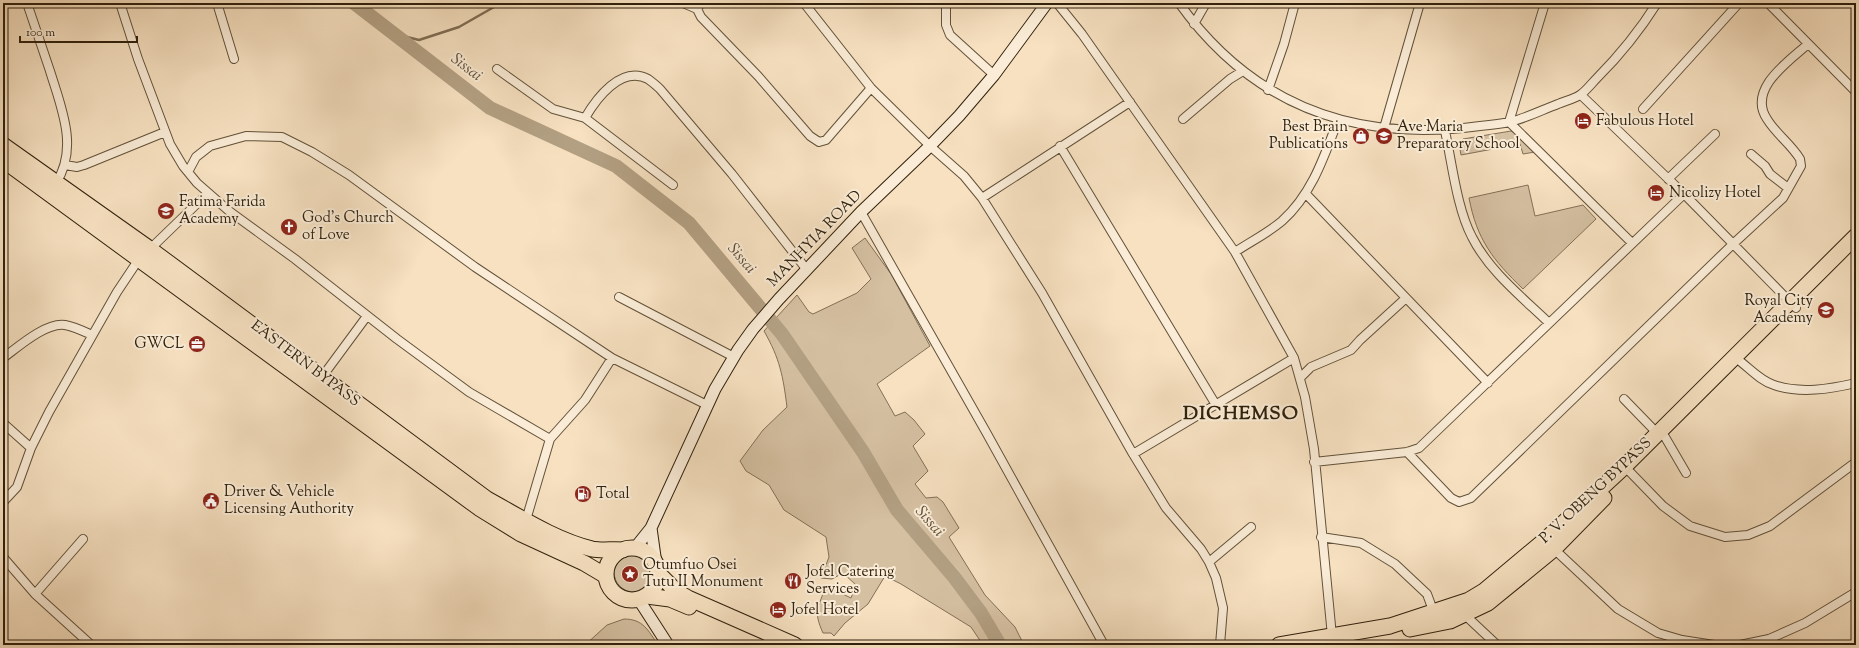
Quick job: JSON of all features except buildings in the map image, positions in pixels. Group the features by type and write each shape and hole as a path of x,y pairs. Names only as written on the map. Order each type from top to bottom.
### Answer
{"highway":[{"name":"EASTERN BYPASS","path":"3,145 150,249 487,499 576,544 594,549 629,549"},
{"name":"EASTERN BYPASS","path":"3,160 480,508 521,534 584,563 606,576"},
{"name":"P. V. OBENG BYPASS","path":"1336,642 1434,613 1469,600 1484,591 1545,540 1741,362 1856,236"},
{"name":"P. V. OBENG BYPASS","path":"1279,645 1336,642 1450,621 1488,603 1554,549 1630,472 1661,435 1793,305 1856,248"},
{"path":"773,645 670,599 643,598 632,601 620,598 611,591 606,576 607,565 613,556 629,549 644,551 651,556 657,568 676,591 688,598 795,645"},
{"path":"643,598 654,588 657,568"}],"main road":[{"name":"MANHYIA ROAD","path":"629,549 651,528 708,405 734,356 753,329 779,299 861,212 930,146 994,75 1047,3"},
{"path":"651,528 657,568"},
{"path":"643,598 668,645"}],"street":[{"path":"28,3 65,120 67,142 65,165 56,183"},
{"path":"120,3 138,59 170,144 185,169 208,193 367,316 469,392 550,439"},
{"path":"217,3 234,59"},
{"path":"683,3 699,6 701,17 758,76 810,136 819,142 826,140 871,88"},
{"path":"946,3 946,25 950,35 994,75"},
{"path":"1057,3 1082,34 1235,252 1294,358 1305,397 1314,449 1321,537 1336,642"},
{"path":"1179,3 1194,24 1244,71 1268,90 1290,102 1338,120 1384,128 1445,131 1509,122 1581,95 1643,26 1657,3"},
{"path":"1194,24 1206,3"},
{"path":"1268,90 1296,3"},
{"path":"1384,128 1420,3"},
{"path":"1509,122 1545,3"},
{"path":"1643,109 1739,3"},
{"path":"1768,3 1856,92"},
{"path":"809,5 871,88 930,146 964,176 982,198 1042,293 1133,454 1166,508 1200,548 1209,562 1216,578 1223,608 1220,645"},
{"path":"1408,452 1451,498 1459,502 1471,498 1733,244 1783,198 1801,166 1800,159 1767,120 1761,110 1763,93 1769,79 1808,44"},
{"path":"497,69 553,109 585,118 673,185"},
{"path":"1183,118 1230,79 1244,71"},
{"path":"585,118 599,98 612,85 621,79 634,77 647,79 660,89 732,174 807,270"},
{"path":"1581,95 1684,194 1793,305"},
{"path":"982,198 1130,102"},
{"path":"1235,252 1281,222 1306,194 1320,167 1338,120"},
{"path":"1509,122 1632,243"},
{"path":"1445,131 1464,218 1472,238 1504,279 1549,323"},
{"path":"65,165 77,167 84,165 165,132"},
{"path":"1668,179 1715,134"},
{"path":"185,169 196,157 210,146 246,136 282,137 312,152 349,175 475,267 612,358 708,405"},
{"path":"1060,146 1216,405"},
{"path":"1751,154 1765,166 1770,174 1788,188"},
{"path":"150,249 208,193"},
{"path":"1306,194 1488,383"},
{"path":"1314,462 1408,452 1419,448 1684,194"},
{"path":"861,212 986,432 1104,645"},
{"path":"3,502 17,487 31,448 92,335 139,258"},
{"path":"619,296 734,356"},
{"path":"1300,378 1311,367 1351,350 1406,298"},
{"path":"322,377 367,316"},
{"path":"3,358 36,334 49,328 63,325 74,327 92,335"},
{"path":"526,520 550,439 586,400 612,358"},
{"path":"1133,454 1294,358"},
{"path":"1741,362 1761,378 1773,385 1798,390 1832,388 1856,383"},
{"path":"1624,399 1661,435 1686,473"},
{"path":"3,423 31,448"},
{"path":"1630,472 1663,506 1690,526 1725,536 1748,534 1770,526 1856,462"},
{"path":"1209,562 1251,526"},
{"path":"1321,537 1361,543 1390,560 1427,594 1434,613"},
{"path":"35,594 83,539"},
{"path":"1554,549 1618,609 1658,633 1714,645"},
{"path":"3,556 35,594 90,643"},
{"path":"1740,645 1769,639 1791,630 1856,592"},
{"path":"1465,615 1497,645"}],"shaded area":[{"path":"1511,131 1523,137 1535,152 1523,154 1520,144 1461,155 1459,144 1463,139"},
{"path":"1528,185 1535,216 1583,205 1596,219 1523,289 1495,259 1482,238 1472,213 1469,198"},
{"path":"865,238 891,274 930,346 877,384 895,416 905,412 914,420 925,434 913,446 928,471 915,484 926,498 937,497 943,502 959,528 949,537 985,595 1015,627 1024,645 983,645 971,627 901,584 885,576 868,604 845,623 834,636 831,633 823,633 817,614 826,586 851,598 856,585 843,573 832,579 821,578 829,557 826,537 784,510 769,485 746,471 740,461 763,430 787,407 780,368 774,350 764,331 797,295 809,312 813,314 857,293 871,279 852,248"},
{"path":"638,552 645,555 651,561 654,572 653,580 645,589 638,592 630,592 623,589 615,580 614,568 617,561 626,553"},
{"path":"624,619 636,621 644,626 658,645 585,645 607,625"}],"waterway":[{"name":"Sissai","path":"354,3 490,108 616,166 689,223 782,334 863,452 897,510 954,577 981,613 1000,645"},
{"path":"363,12 371,3"},
{"path":"391,33 419,40 459,27 501,3"}],"place":[{"name":"Fabulous Hotel","path":"1583,121"},
{"name":"Best Brain Publications","path":"1361,136"},
{"name":"Ave Maria Preparatory School","path":"1384,136"},
{"name":"Nicolizy Hotel","path":"1656,193"},
{"name":"Fatima Farida Academy","path":"166,211"},
{"name":"God's Church of Love","path":"289,227"},
{"name":"Royal City Academy","path":"1826,310"},
{"name":"GWCL","path":"197,344"},
{"name":"Total","path":"583,494"},
{"name":"Driver & Vehicle Licensing Authority","path":"211,501"},
{"name":"Otumfuo Osei Tutu II Monument","path":"630,574"},
{"name":"Jofel Catering Services","path":"793,581"},
{"name":"Jofel Hotel","path":"778,610"}],"district":[{"name":"DICHEMSO","path":"1241,414"}]}
